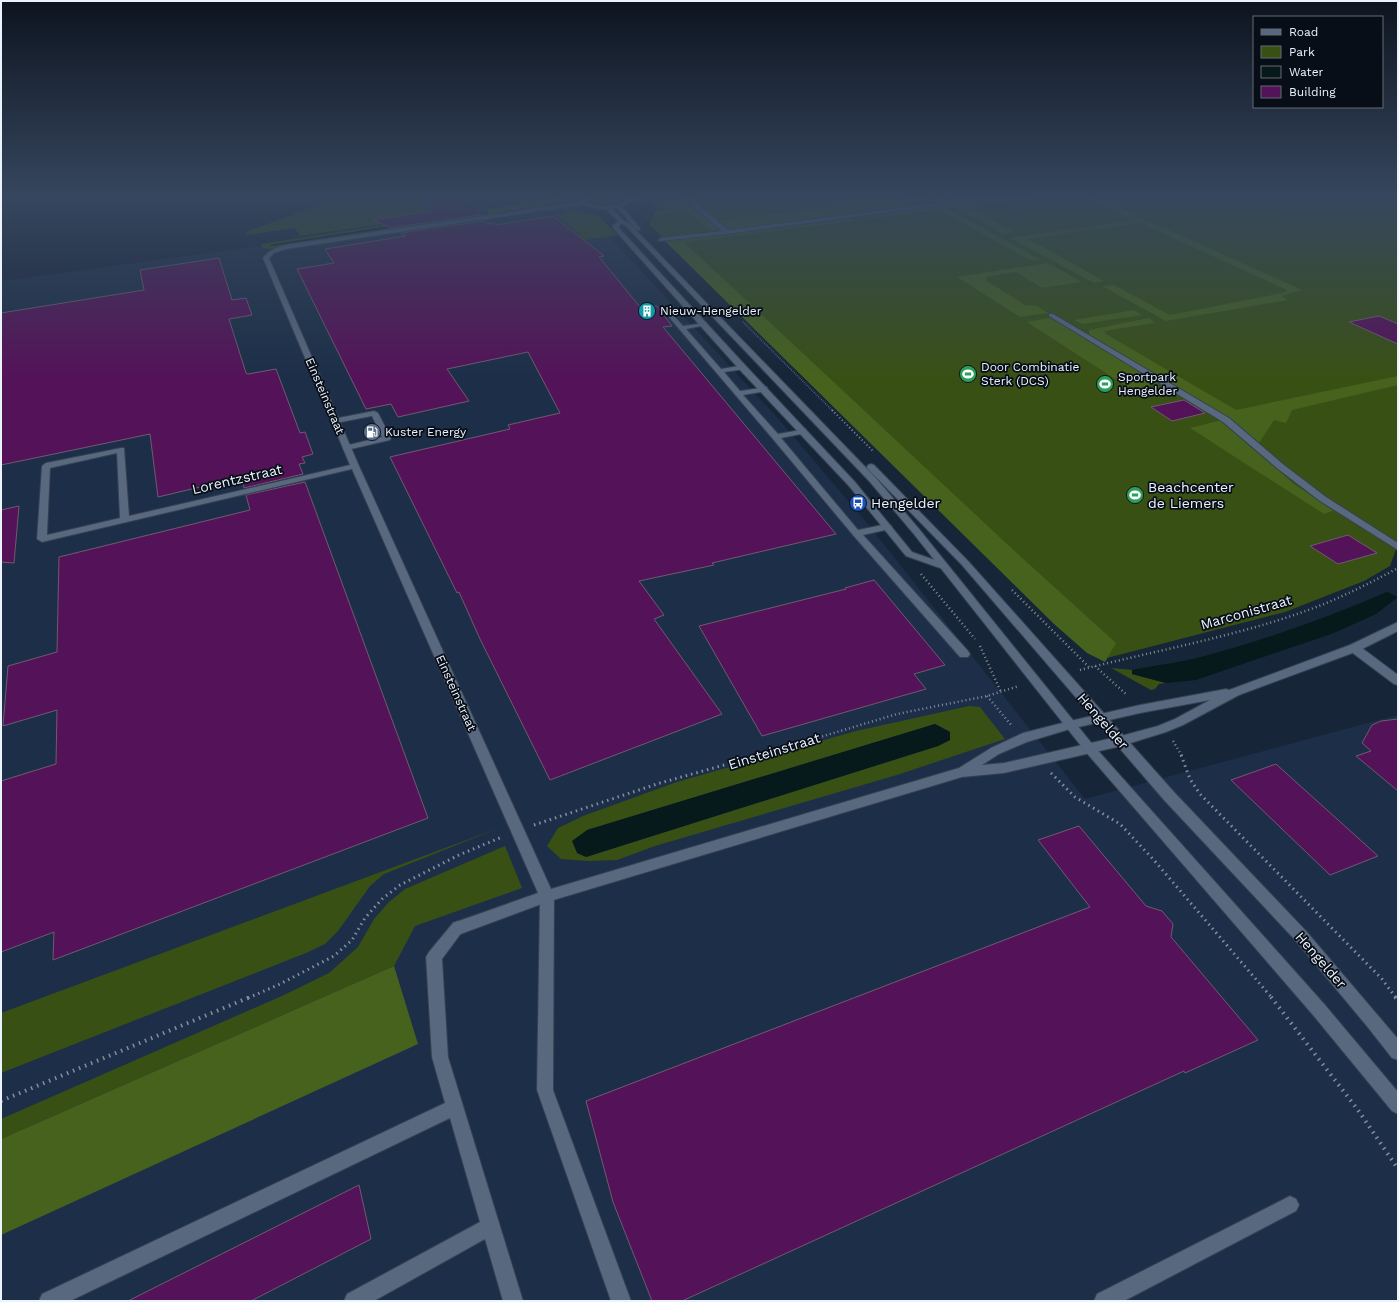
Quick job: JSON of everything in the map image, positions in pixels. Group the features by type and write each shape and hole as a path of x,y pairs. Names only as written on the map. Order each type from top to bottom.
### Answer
{"street":[{"name":"Einsteinstraat","path":"268,255 266,258 347,448 547,896"},
{"path":"640,255 852,484 886,527 910,554 943,566"},
{"name":"Hengelder","path":"657,255 873,480 1089,748 1367,1065 1398,1105"},
{"name":"Hengelder","path":"664,255 965,563 1169,796 1301,936 1372,1019 1398,1052"},
{"path":"1051,315 1226,420 1281,467 1323,499 1398,547"},
{"path":"671,316 776,436 856,533 964,654"},
{"path":"682,328 704,324"},
{"path":"719,371 742,366"},
{"path":"739,393 764,389"},
{"path":"336,422 374,413 387,438 347,448"},
{"path":"776,436 804,431"},
{"name":"Lorentzstraat","path":"125,520 121,450 46,466 42,539 125,520 355,466"},
{"path":"856,533 886,527"},
{"path":"513,1301 440,1057 434,957 458,928 547,896 962,772 1004,768 1121,741 1162,729 1179,722 1235,692 1354,648 1398,626"},
{"path":"1354,648 1398,681"},
{"path":"962,772 995,751 1023,738 1070,725 1140,709 1235,692"},
{"path":"547,896 545,1090 621,1301"},
{"path":"49,1301 455,1107"},
{"path":"1104,1301 1290,1204"},
{"path":"354,1301 491,1226"}],"path":[{"name":"Marconistraat","path":"1140,709 1095,666 1213,638 1299,613 1362,588 1398,568"},
{"name":"Einsteinstraat","path":"518,831 660,783 897,714 986,696 1023,738"},
{"name":"Hengelder","path":"1162,729 1175,742 1190,779 1200,794 1382,979 1398,1000"},
{"path":"1040,759 1067,790 1075,797 1120,824 1153,859 1268,993 1358,1110 1398,1169"},
{"path":"1,1101 278,985 334,956 352,940 365,918 382,899 400,885 459,855 518,831"}],"shaded area":[{"path":"196,255 626,255 775,415 867,523 1085,799 1398,715 1398,1301 1,1301 1,281"}],"green space":[{"path":"679,255 698,255 1007,544 1116,643 1105,662 1087,653 1054,624"},
{"name":"Sportpark Hengelder","path":"681,255 1398,255 1398,544 1390,566 1364,581 1285,612 1103,659 1089,652"},
{"path":"1020,255 1032,255 1041,260 1030,260"},
{"path":"1041,255 1057,255 1104,281 1094,283"},
{"path":"1210,255 1224,255 1302,290 1281,296 1288,300 1166,321 1102,286 1114,285 1170,315 1272,295 1285,292 1287,290"},
{"path":"1048,263 1082,282 1042,288 1016,272 986,277 987,281 1025,305 1037,306 1048,313 1020,317 957,277"},
{"path":"1134,310 1142,315 1082,324 1074,320"},
{"path":"1049,318 1058,321 1160,383 1132,390 1027,322"},
{"path":"1149,318 1155,323 1104,331 1106,334 1236,410 1398,376 1398,385 1292,410 1286,423 1274,420 1259,443 1228,419 1089,336 1089,330"},
{"path":"1222,420 1295,485 1335,510 1324,514 1190,428"},
{"path":"1111,668 1132,670 1132,674 1166,683 1159,684 1155,689 1151,690"},
{"path":"969,706 980,707 1005,739 897,775 655,846 617,860 589,861 561,859 547,846 558,828 583,816 677,782 856,731","holes":["935,724 950,732 950,740 938,746 586,857 587,830"]},
{"path":"499,828 384,874 370,886 338,931 325,944 306,953 1,1073 1,1013"},
{"path":"505,846 522,888 415,926 394,966 1,1139 1,1119 284,995 329,973 358,947 374,919 389,902 405,889"},
{"path":"394,966 418,1044 1,1235 1,1139"}],"water":[{"path":"1387,592 1398,597 1376,614 1334,633 1196,680 1166,683 1132,674 1132,670 1201,657 1272,636 1318,620"},
{"path":"935,724 950,732 950,740 938,746 586,857 577,853 572,841 587,830"}],"building":[{"path":"329,255 602,255 604,256 599,257 640,307 657,306 672,326 663,327 836,534 712,563 714,565 639,581 664,615 654,619 722,714 550,780 480,639 459,592 457,593 390,457 510,429 508,425 560,413 528,352 447,369 469,401 398,417 391,404 366,409 297,269 334,263"},
{"path":"219,258 232,300 246,298 252,315 229,319 246,373 248,374 276,369 300,433 305,432 313,454 302,457 305,463 299,464 303,474 244,488 242,477 158,497 150,434 1,465 1,313 144,290 140,270"},
{"path":"1379,316 1398,324 1398,344 1349,322"},
{"path":"1184,400 1205,413 1172,421 1151,407"},
{"path":"305,482 428,818 53,960 54,932 1,952 1,781 56,764 57,710 3,726 8,666 57,652 59,557 250,510 246,495"},
{"path":"19,506 14,563 1,562 1,510"},
{"path":"1348,535 1377,553 1338,564 1310,546"},
{"path":"874,580 945,665 914,674 926,689 762,736 699,626 846,589 845,588"},
{"path":"1398,719 1398,791 1356,756 1371,751 1362,743 1372,725 1381,721"},
{"path":"1276,764 1378,856 1330,875 1231,780"},
{"path":"1079,826 1146,906 1162,911 1173,924 1171,937 1258,1040 1185,1073 1184,1071 682,1301 652,1301 613,1202 586,1101 1090,907 1038,840"},
{"path":"359,1185 371,1239 251,1301 128,1301"}],"place":[{"name":"Nieuw-Hengelder","path":"647,311"},
{"name":"Door Combinatie Sterk (DCS)","path":"968,374"},
{"name":"Sportpark Hengelder","path":"1105,384"},
{"name":"Kuster Energy","path":"372,432"},
{"name":"Beachcenter de Liemers","path":"1135,495"},
{"name":"Hengelder","path":"858,503"}]}
